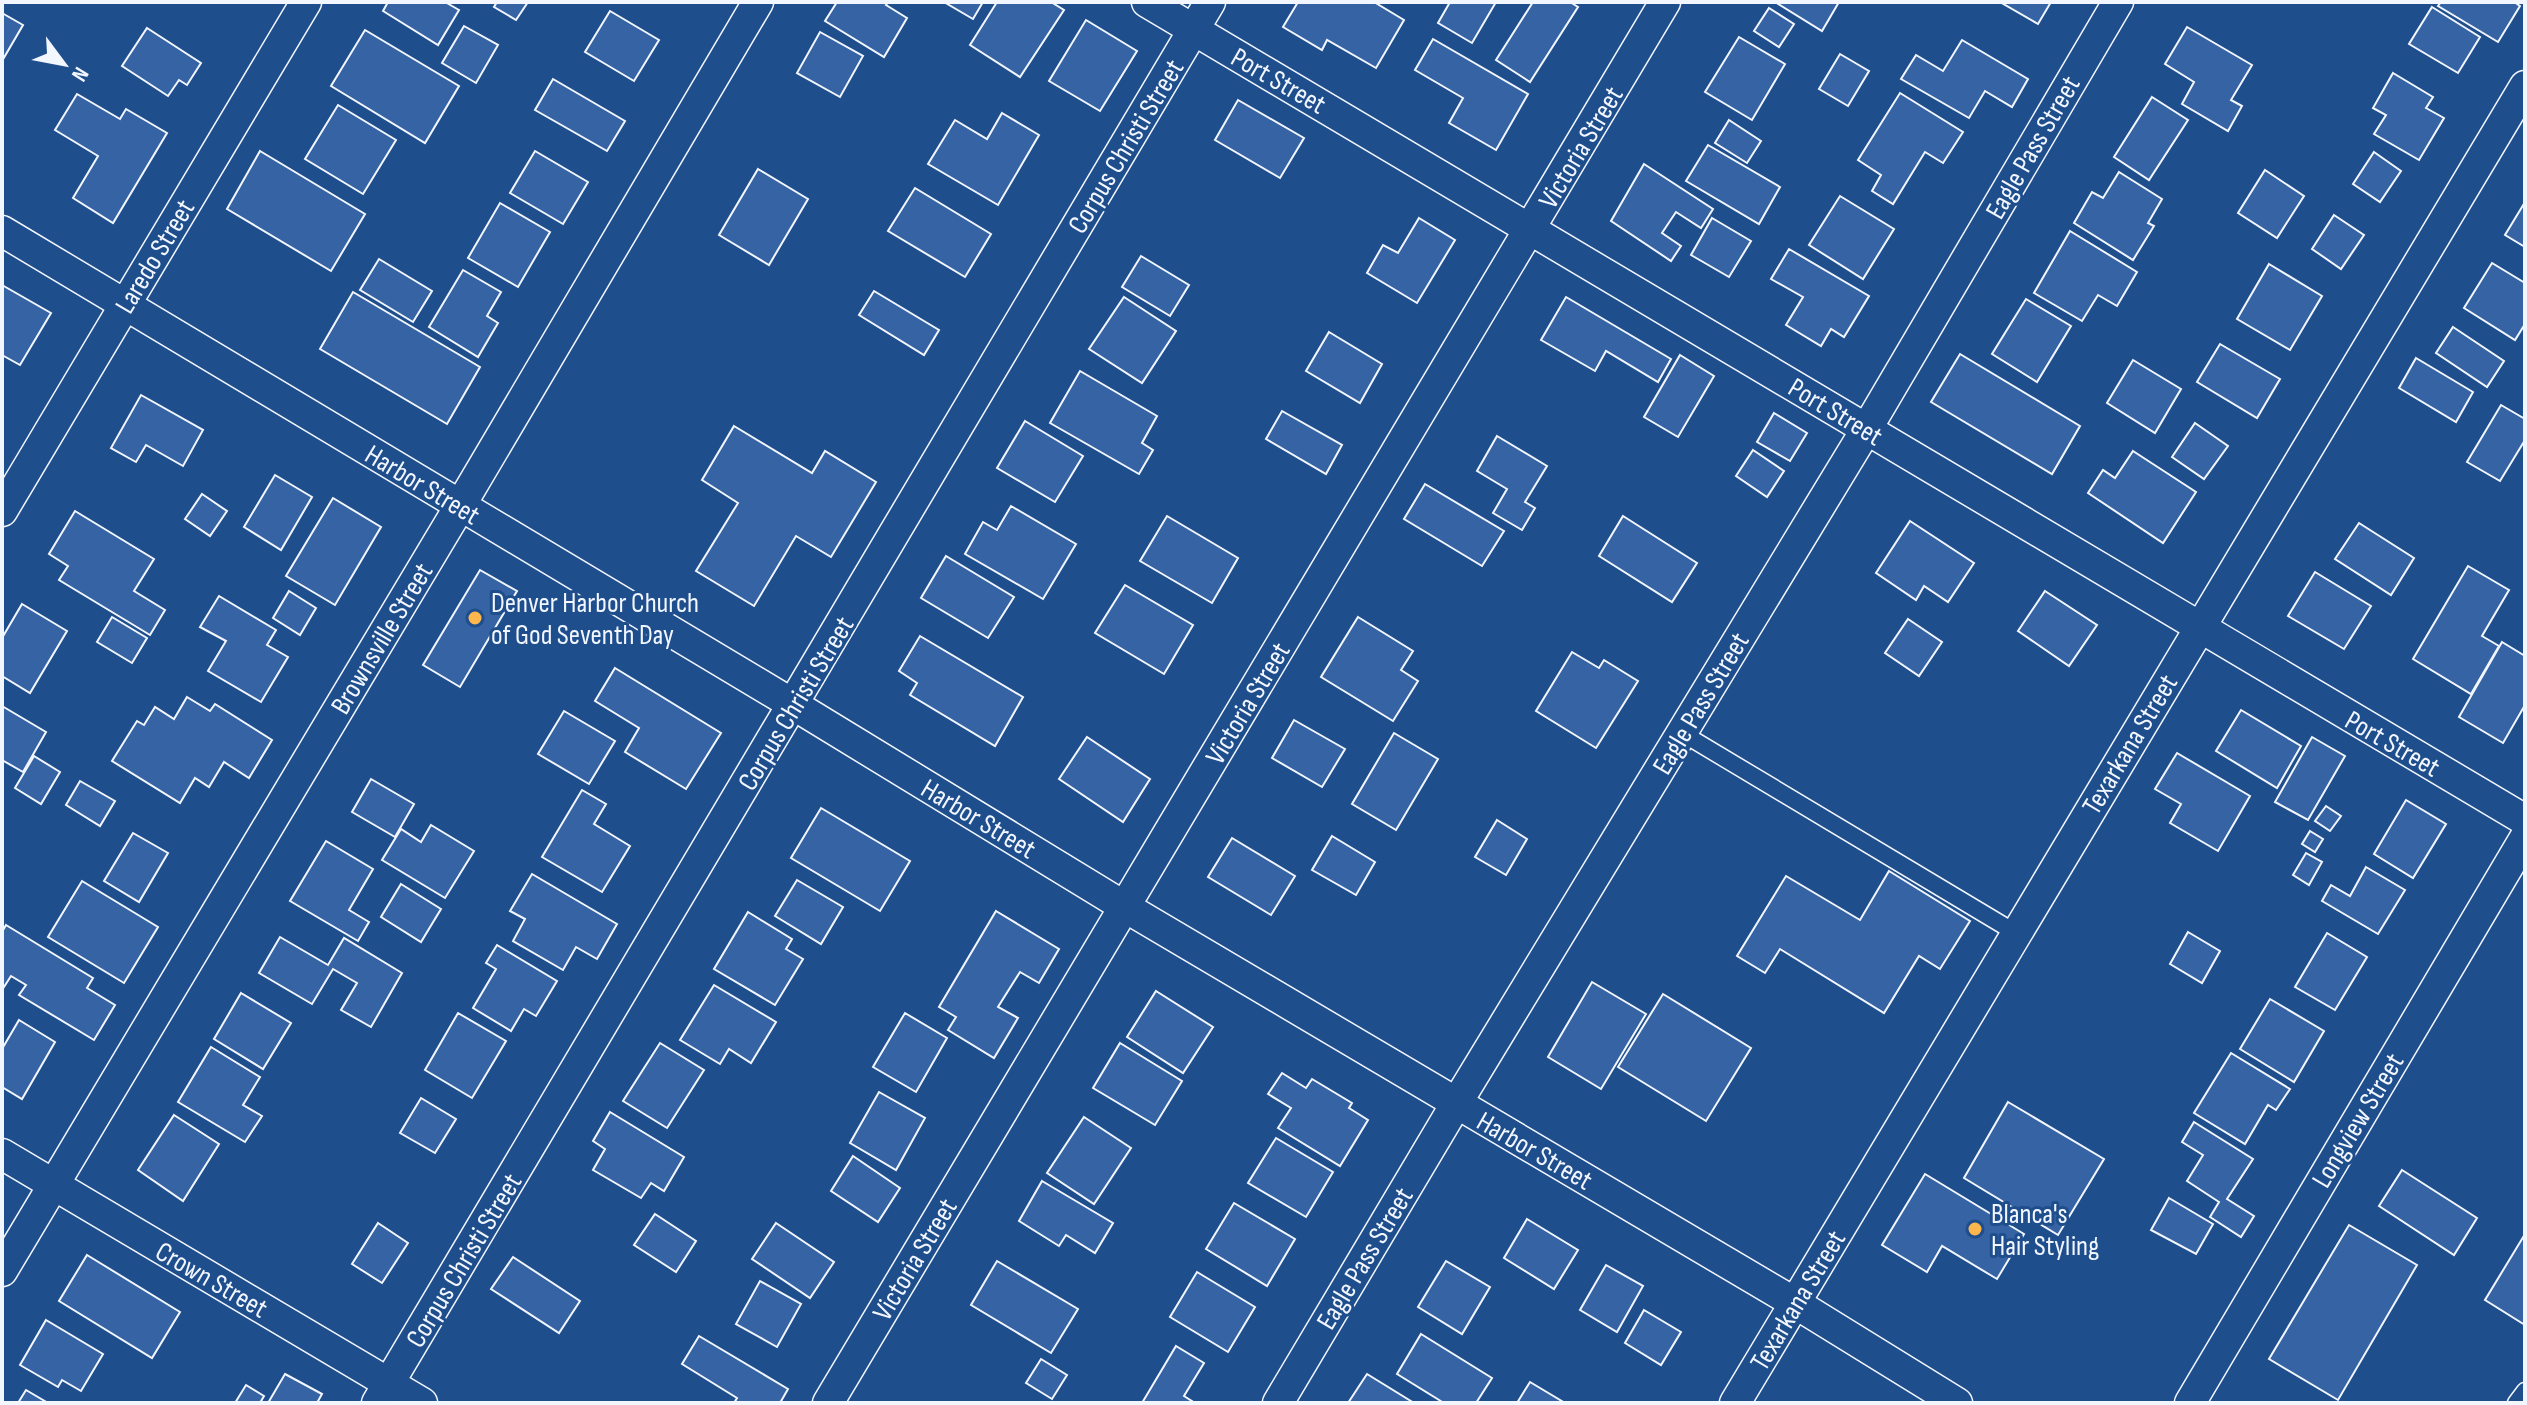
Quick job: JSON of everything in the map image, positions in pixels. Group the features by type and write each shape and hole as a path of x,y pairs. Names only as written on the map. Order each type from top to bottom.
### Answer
{"street":[{"name":"Laredo Street","path":"2,511 306,2"},
{"name":"Brownsville Street","path":"2,1271 758,2"},
{"name":"Port Street","path":"1147,2 2525,820"},
{"name":"Corpus Christi Street","path":"383,1393 1210,2"},
{"name":"Victoria Street","path":"828,1403 1665,2"},
{"name":"Eagle Pass Street","path":"1278,1403 1866,430 2118,2"},
{"name":"Texarkana Street","path":"1735,1403 2525,86"},
{"name":"Harbor Street","path":"2,231 1125,907 1795,1303 1957,1403"},
{"name":"Longview Street","path":"2190,1403 2525,838"},
{"name":"Crown Street","path":"2,1154 383,1393 422,1403"}],"lane":[{"path":"1682,733 2016,933"},
{"path":"2516,1403 2525,1391"}],"building":[{"path":"388,2 445,2 459,10 438,45 383,11"},
{"path":"497,2 528,2 516,20 494,7"},
{"path":"837,2 888,2 886,5 907,18 884,57 825,21"},
{"path":"944,2 983,2 973,19"},
{"path":"997,2 1051,2 1064,10 1020,77 970,45"},
{"path":"1298,2 1374,2 1404,20 1376,68 1327,40 1322,50 1283,27"},
{"path":"1450,2 1496,2 1472,43 1438,23"},
{"path":"1533,2 1570,2 1578,7 1530,82 1496,60"},
{"path":"1775,2 1839,2 1822,31"},
{"path":"2000,2 2051,2 2038,24"},
{"path":"2441,2 2514,2 2520,6 2498,42 2438,6"},
{"path":"2432,7 2480,37 2458,73 2409,44"},
{"path":"1769,8 1794,24 1779,47 1754,31"},
{"path":"610,11 659,40 634,81 585,52"},
{"path":"2,13 23,25 2,61"},
{"path":"1086,20 1137,51 1100,111 1049,81"},
{"path":"464,26 498,45 476,83 442,63"},
{"path":"2187,27 2252,65 2231,100 2242,106 2228,131 2182,104 2194,82 2165,64"},
{"path":"147,28 201,63 187,85 179,80 168,96 122,66"},
{"path":"365,30 459,86 425,143 331,86"},
{"path":"820,32 863,56 840,97 797,73"},
{"path":"1739,37 1785,64 1752,120 1705,92"},
{"path":"1433,39 1528,94 1496,150 1449,123 1463,98 1415,70"},
{"path":"1962,40 2028,79 2012,107 1985,91 1969,118 1901,79 1916,55 1943,71"},
{"path":"1840,54 1869,71 1848,106 1819,89"},
{"path":"2393,73 2433,97 2426,108 2444,118 2419,160 2374,134 2386,115 2373,108"},
{"path":"553,79 625,121 607,151 535,110"},
{"path":"1900,93 1963,132 1943,163 1925,152 1893,204 1872,191 1881,175 1858,160"},
{"path":"77,94 120,119 126,109 167,133 113,223 73,198 98,156 55,130"},
{"path":"2152,97 2188,120 2149,180 2114,157"},
{"path":"1238,100 1304,138 1280,178 1215,140"},
{"path":"338,105 396,140 363,194 305,159"},
{"path":"1002,113 1039,135 998,205 928,164 955,120 987,139"},
{"path":"1729,120 1761,141 1747,163 1715,143"},
{"path":"1708,145 1780,187 1759,224 1686,181"},
{"path":"260,151 365,214 331,271 227,209"},
{"path":"535,151 588,182 563,224 510,193"},
{"path":"2374,152 2401,171 2380,202 2353,184"},
{"path":"1644,164 1713,209 1701,228 1676,212 1662,233 1681,246 1671,261 1611,221"},
{"path":"758,169 808,199 769,265 719,235"},
{"path":"2265,170 2304,196 2277,238 2238,213"},
{"path":"2119,172 2162,199 2148,223 2154,226 2133,260 2074,223 2092,192 2103,198"},
{"path":"915,188 991,234 965,277 888,231"},
{"path":"1840,196 1894,229 1863,279 1809,245"},
{"path":"2525,202 2525,247 2505,235"},
{"path":"500,203 550,232 518,287 468,258"},
{"path":"2334,215 2364,235 2341,269 2312,249"},
{"path":"1419,218 1455,240 1417,303 1367,273 1383,245 1398,253"},
{"path":"1712,218 1751,241 1729,277 1691,255"},
{"path":"2070,231 2137,272 2117,306 2098,295 2082,321 2034,293"},
{"path":"1789,249 1869,296 1844,337 1831,329 1821,346 1786,325 1803,297 1771,279"},
{"path":"1141,256 1189,285 1170,316 1122,287"},
{"path":"379,259 432,291 413,322 360,290"},
{"path":"2492,263 2525,283 2525,324 2515,340 2464,308"},
{"path":"2269,264 2322,296 2290,350 2237,319"},
{"path":"463,270 501,292 487,316 498,323 478,357 429,327"},
{"path":"2,285 51,313 20,365 2,355"},
{"path":"874,291 939,330 924,355 859,315"},
{"path":"353,292 480,367 447,424 320,349"},
{"path":"1124,297 1176,331 1142,383 1089,349"},
{"path":"1566,297 1671,359 1658,382 1606,351 1595,371 1541,340"},
{"path":"2026,299 2071,326 2037,382 1992,354"},
{"path":"2453,327 2504,361 2487,387 2436,353"},
{"path":"1329,332 1382,364 1360,403 1306,371"},
{"path":"2220,344 2280,379 2257,418 2197,382"},
{"path":"1960,354 2080,426 2052,474 1931,402"},
{"path":"1680,355 1714,376 1678,437 1644,417"},
{"path":"2416,358 2473,392 2456,422 2399,388"},
{"path":"2133,360 2181,389 2155,433 2107,403"},
{"path":"1080,371 1157,416 1142,443 1153,450 1139,474 1050,423"},
{"path":"141,395 203,430 183,466 146,445 136,462 111,448"},
{"path":"2501,405 2525,419 2525,440 2500,481 2467,462"},
{"path":"1282,411 1342,445 1326,474 1266,439"},
{"path":"1774,413 1807,433 1790,461 1757,442"},
{"path":"1025,421 1083,456 1055,502 997,468"},
{"path":"2195,423 2228,446 2204,479 2172,457"},
{"path":"734,426 812,473 825,451 876,482 831,557 796,536 754,606 696,571 738,503 702,480"},
{"path":"1497,436 1547,466 1525,502 1535,508 1522,530 1493,513 1507,489 1477,471"},
{"path":"1753,450 1784,471 1767,497 1736,476"},
{"path":"2133,451 2196,492 2163,543 2088,493 2103,470 2115,478"},
{"path":"275,475 312,497 281,550 244,527"},
{"path":"1425,484 1504,531 1482,566 1404,519"},
{"path":"202,494 227,511 210,536 185,519"},
{"path":"333,498 381,527 335,605 286,576"},
{"path":"1011,506 1076,544 1043,599 965,554 983,522 997,530"},
{"path":"75,511 154,559 134,591 165,610 150,635 59,580 68,566 49,554"},
{"path":"1167,516 1238,558 1212,603 1140,561"},
{"path":"1623,516 1697,563 1672,602 1599,556"},
{"path":"1910,521 1974,563 1948,602 1924,586 1916,600 1876,573"},
{"path":"2359,523 2414,558 2391,595 2335,559"},
{"path":"946,556 1014,597 988,638 921,598"},
{"path":"2468,566 2509,590 2482,636 2499,646 2471,694 2413,659"},
{"path":"480,570 517,591 460,687 423,665"},
{"path":"2315,572 2371,606 2344,649 2288,616"},
{"path":"1125,585 1193,625 1164,674 1095,633"},
{"path":"289,591 316,608 300,635 273,618"},
{"path":"2045,591 2097,625 2069,666 2018,631"},
{"path":"219,596 276,630 267,645 288,657 261,702 208,671 226,641 200,627"},
{"path":"22,604 67,631 30,693 2,676 2,638"},
{"path":"112,617 147,638 132,663 97,642"},
{"path":"1358,617 1413,651 1401,670 1418,681 1393,721 1321,677"},
{"path":"1908,619 1942,642 1919,676 1885,653"},
{"path":"920,636 1023,697 995,746 910,695 917,683 899,671"},
{"path":"2502,642 2525,656 2525,705 2503,743 2459,717"},
{"path":"1572,652 1599,668 1604,660 1638,681 1596,748 1536,711"},
{"path":"615,668 721,733 686,789 625,752 639,728 595,701"},
{"path":"187,697 210,711 215,704 272,740 249,778 224,762 209,787 195,778 180,803 112,761 137,721 144,725 155,707 174,719"},
{"path":"2,706 46,732 23,772 2,760"},
{"path":"2241,710 2301,746 2277,788 2216,751"},
{"path":"564,711 615,741 589,784 538,754"},
{"path":"1294,720 1345,749 1322,787 1272,758"},
{"path":"1394,733 1438,759 1396,830 1352,804"},
{"path":"1087,737 1150,779 1123,822 1059,779"},
{"path":"2312,737 2345,756 2308,820 2275,802"},
{"path":"2177,753 2250,796 2218,851 2170,823 2181,804 2155,789"},
{"path":"34,756 60,772 41,804 15,788"},
{"path":"371,779 414,804 395,837 352,812"},
{"path":"80,781 115,801 100,826 66,805"},
{"path":"582,790 606,804 594,824 630,846 602,892 542,857"},
{"path":"2406,800 2446,824 2413,878 2374,854"},
{"path":"2326,806 2341,816 2330,831 2315,821"},
{"path":"821,808 910,861 880,911 791,858"},
{"path":"1497,820 1527,839 1506,875 1475,857"},
{"path":"431,825 474,851 445,898 382,860 401,829 421,842"},
{"path":"2310,831 2323,839 2315,852 2302,844"},
{"path":"133,833 168,853 139,902 104,881"},
{"path":"1332,836 1375,862 1356,895 1312,870"},
{"path":"1232,838 1295,876 1271,915 1208,877"},
{"path":"326,841 373,869 349,910 369,922 358,941 290,901"},
{"path":"2306,853 2322,862 2309,885 2293,875"},
{"path":"2366,867 2405,890 2378,934 2322,901 2331,885 2350,896"},
{"path":"1889,871 1970,921 1940,969 1919,956 1884,1013 1780,949 1765,973 1737,956 1786,876 1860,920"},
{"path":"532,874 617,924 597,959 576,947 563,970 513,941 525,919 510,911"},
{"path":"797,880 843,907 821,944 775,916"},
{"path":"82,881 158,927 124,983 48,937"},
{"path":"401,884 441,909 421,942 381,917"},
{"path":"996,911 1059,949 1039,983 1020,972 998,1007 1018,1018 994,1058 948,1030 956,1017 939,1007"},
{"path":"748,912 792,939 786,949 803,959 775,1005 714,969"},
{"path":"6,925 93,978 87,988 115,1005 94,1040 19,995 26,985 11,976 2,990 2,932"},
{"path":"2188,932 2220,951 2202,983 2170,964"},
{"path":"2327,933 2367,957 2335,1010 2295,987"},
{"path":"280,937 328,965 344,938 402,973 371,1027 341,1010 357,983 333,969 312,1004 259,973"},
{"path":"497,945 557,981 536,1016 524,1009 511,1031 473,1008 496,969 486,963"},
{"path":"1592,982 1646,1014 1601,1089 1548,1057"},
{"path":"714,985 776,1022 751,1063 729,1049 720,1064 680,1040"},
{"path":"1156,991 1213,1027 1183,1073 1127,1037"},
{"path":"241,993 291,1023 263,1069 214,1039"},
{"path":"1663,994 1751,1048 1706,1121 1618,1067"},
{"path":"2270,999 2324,1031 2294,1082 2240,1049"},
{"path":"458,1013 506,1041 472,1098 425,1070"},
{"path":"905,1013 947,1038 916,1092 873,1067"},
{"path":"19,1020 55,1042 22,1099 2,1087 2,1049"},
{"path":"660,1043 704,1070 667,1128 623,1101"},
{"path":"1120,1043 1182,1081 1155,1125 1093,1088"},
{"path":"211,1047 260,1077 243,1105 262,1116 245,1142 178,1102"},
{"path":"2231,1053 2290,1089 2276,1110 2268,1105 2245,1144 2194,1113"},
{"path":"1282,1073 1306,1088 1312,1079 1352,1103 1349,1108 1368,1120 1340,1166 1278,1128 1291,1108 1268,1094"},
{"path":"879,1092 925,1118 896,1170 850,1143"},
{"path":"421,1098 456,1119 435,1153 400,1133"},
{"path":"2008,1102 2104,1159 2058,1235 1964,1178"},
{"path":"610,1112 684,1157 664,1191 651,1183 641,1198 593,1170 605,1149 593,1141"},
{"path":"174,1115 219,1144 183,1201 138,1170"},
{"path":"1084,1117 1131,1148 1094,1204 1047,1173"},
{"path":"2194,1122 2253,1159 2227,1199 2254,1216 2241,1237 2210,1217 2219,1202 2187,1181 2203,1155 2182,1142"},
{"path":"1276,1138 1333,1172 1306,1217 1248,1183"},
{"path":"853,1156 900,1188 878,1222 831,1191"},
{"path":"2402,1170 2477,1218 2454,1255 2379,1206"},
{"path":"1925,1174 2024,1234 1997,1279 1942,1246 1927,1272 1882,1245"},
{"path":"1042,1181 1113,1223 1095,1253 1066,1235 1059,1246 1019,1221"},
{"path":"2169,1198 2213,1224 2196,1254 2151,1230"},
{"path":"1234,1203 1295,1239 1267,1286 1206,1249"},
{"path":"655,1214 696,1241 676,1272 634,1245"},
{"path":"1527,1219 1578,1250 1554,1289 1504,1258"},
{"path":"378,1223 408,1243 382,1283 352,1264"},
{"path":"776,1223 834,1262 810,1298 752,1259"},
{"path":"2349,1225 2417,1265 2338,1400 2269,1359"},
{"path":"2525,1234 2525,1325 2485,1300"},
{"path":"87,1255 180,1312 152,1358 59,1301"},
{"path":"513,1257 580,1301 559,1333 491,1289"},
{"path":"997,1261 1078,1309 1051,1353 971,1305"},
{"path":"1446,1261 1490,1287 1462,1334 1418,1307"},
{"path":"1606,1265 1643,1286 1617,1332 1580,1310"},
{"path":"1197,1272 1255,1307 1228,1352 1170,1317"},
{"path":"760,1281 801,1304 777,1347 736,1324"},
{"path":"1644,1310 1681,1332 1661,1365 1625,1343"},
{"path":"46,1320 103,1354 81,1391 62,1380 58,1387 20,1365"},
{"path":"1421,1334 1492,1378 1476,1403 1444,1403 1397,1374"},
{"path":"699,1336 788,1389 780,1403 734,1403 737,1398 682,1364"},
{"path":"1176,1346 1204,1363 1184,1396 1195,1403 1142,1403"},
{"path":"1041,1359 1067,1375 1052,1399 1026,1383"},
{"path":"285,1374 322,1394 317,1403 268,1403"},
{"path":"1367,1374 1414,1403 1348,1403"},
{"path":"1530,1382 1565,1403 1517,1403"},
{"path":"246,1385 264,1396 260,1403 235,1403"},
{"path":"26,1390 48,1403 18,1403"}],"place":[{"name":"Denver Harbor Church of God Seventh Day","path":"475,618"},
{"name":"Blanca's Hair Styling","path":"1975,1229"}]}
